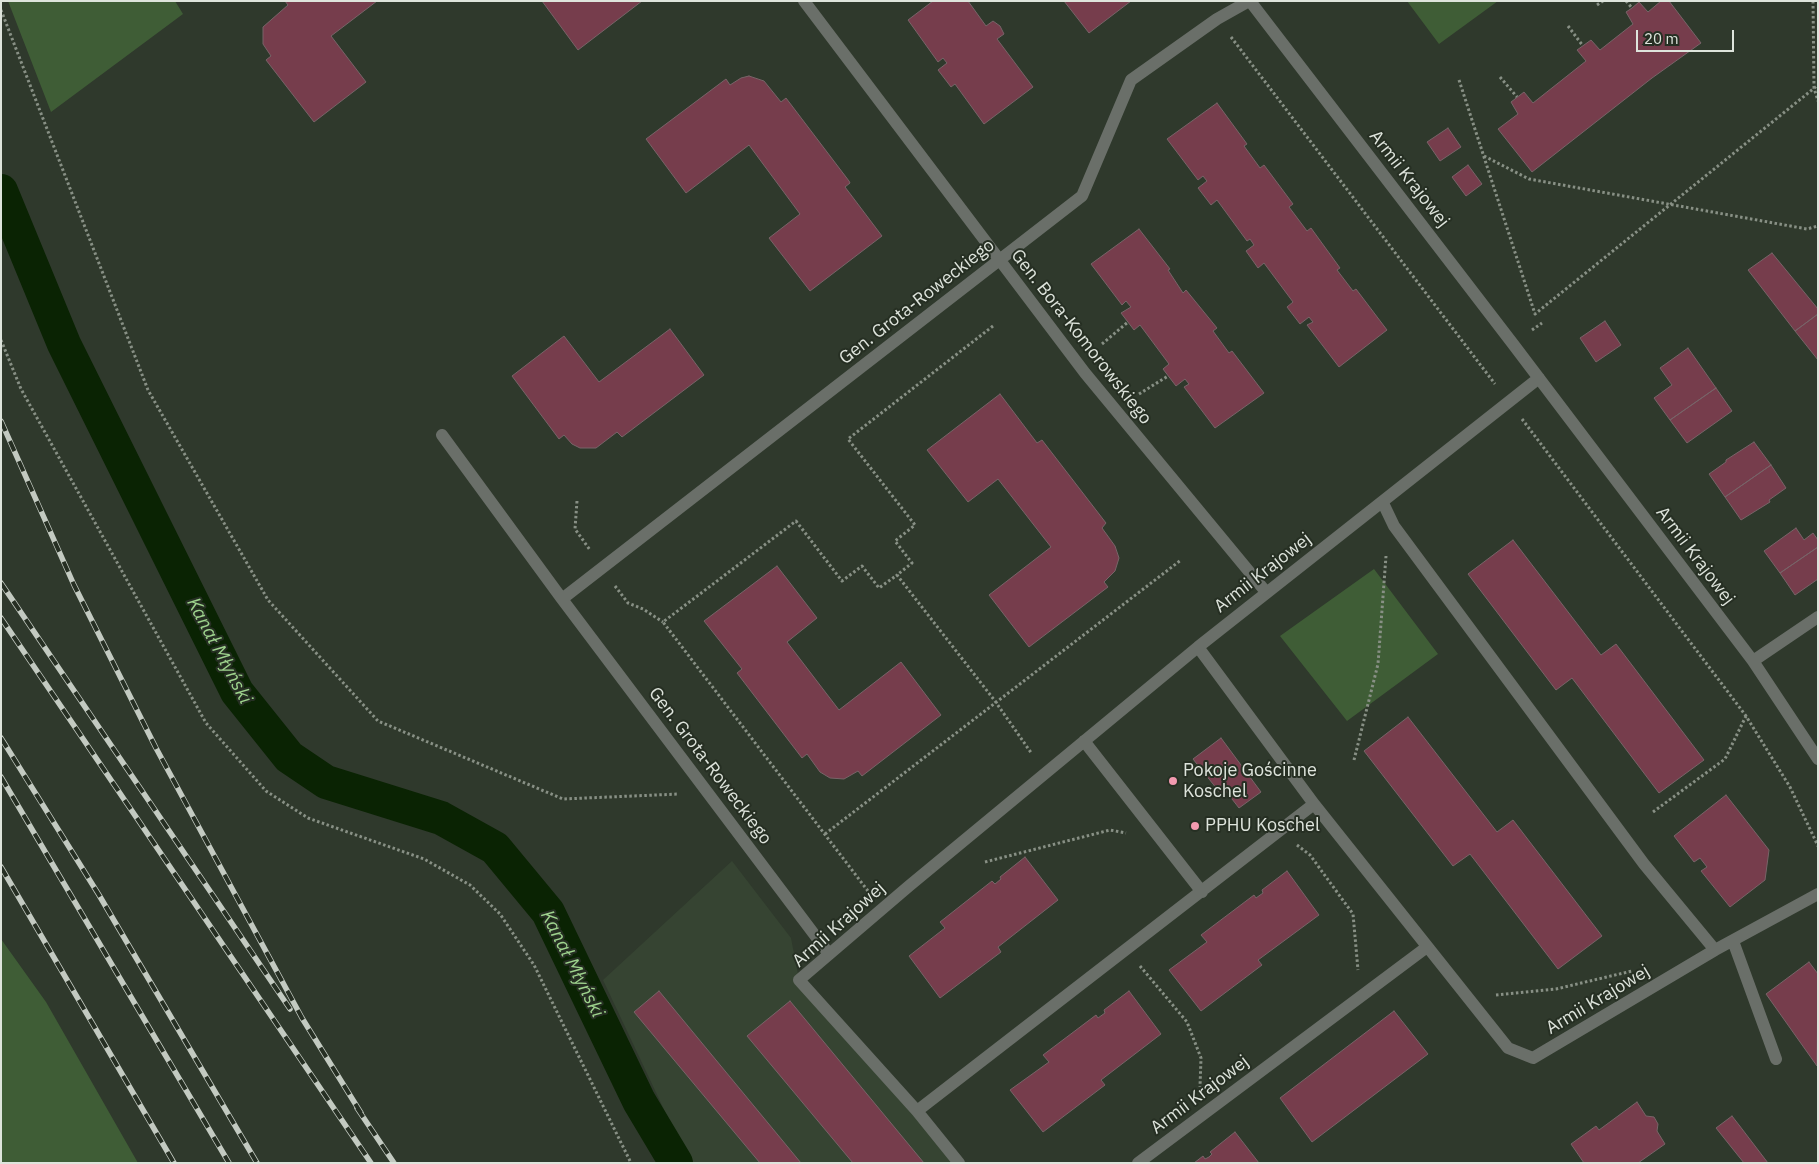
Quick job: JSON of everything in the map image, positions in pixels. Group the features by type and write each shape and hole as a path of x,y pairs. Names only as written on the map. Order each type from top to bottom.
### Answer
{"street":[{"name":"Gen. Bora-Komorowskiego","path":"804,1 1085,373 1266,592"},
{"name":"Gen. Grota-Roweckiego","path":"562,599 1082,196 1131,80 1217,19 1250,1"},
{"name":"Armii Krajowej","path":"1250,1 1753,661 1818,759"},
{"name":"Armii Krajowej","path":"959,1163 917,1111 799,980 1198,647 1266,592 1383,503 1539,378"},
{"name":"Gen. Grota-Roweckiego","path":"442,435 562,599 829,954"},
{"path":"1383,503 1394,526 1644,864 1715,950"},
{"path":"1753,661 1818,617"},
{"name":"Armii Krajowej","path":"1198,647 1314,804 1508,1048 1533,1058 1715,950 1818,894"},
{"path":"1084,741 1202,892"},
{"path":"917,1111 1314,804"},
{"path":"1733,941 1776,1059"},
{"name":"Armii Krajowej","path":"1138,1163 1426,946"}],"path":[{"path":"1598,5 1603,1"},
{"path":"1626,1 1632,8"},
{"path":"1812,1 1814,88 1818,101"},
{"path":"1,10 148,390 268,600 378,721 563,799 708,793"},
{"path":"1568,26 1583,46"},
{"path":"1500,77 1517,98"},
{"path":"1459,80 1535,314 1818,85"},
{"path":"1483,155 1529,179 1807,229 1818,226"},
{"path":"1102,344 1128,322"},
{"path":"1532,330 1542,323"},
{"path":"663,622 796,521 842,581 862,566 879,588 912,563 895,541 915,525 848,439 993,326"},
{"path":"1,340 21,389 206,722 244,769 275,797 308,818 424,859 470,885 500,914 534,965 631,1163"},
{"path":"1139,394 1168,376"},
{"path":"577,500 575,529 583,541"},
{"path":"1354,760 1378,664 1386,556 1394,526"},
{"path":"825,834 995,701 1181,560"},
{"path":"897,575 995,701 1046,773"},
{"path":"628,603 643,608 663,622 883,909"},
{"path":"1653,812 1725,759 1746,716"},
{"path":"985,862 1110,830 1159,838"},
{"path":"1291,839 1310,855 1354,914 1361,996"},
{"path":"1135,960 1187,1022 1196,1040 1202,1058 1199,1117"},
{"path":"1468,998 1556,989"}],"shaded area":[{"path":"732,861 791,938 799,980 963,1163 693,1163 685,1154 603,980"}],"green space":[{"path":"8,1 175,1 183,14 51,112"},
{"path":"1407,1 1498,1 1439,44"},
{"path":"1374,569 1438,654 1347,721 1280,636"},
{"path":"1,939 46,1002 138,1163 1,1163"}],"building":[{"path":"285,1 377,1 331,36 366,82 314,122 266,60 271,56 263,44 263,27 288,5"},
{"path":"542,1 642,1 578,50"},
{"path":"933,1 968,1 986,26 993,21 1000,26 1004,34 997,39 1033,87 984,124 955,84 951,87 938,70 947,63 943,58 938,62 908,20"},
{"path":"1064,1 1131,1 1089,33"},
{"path":"1661,1 1669,1 1701,43 1652,78 1532,172 1498,129 1518,114 1511,102 1524,92 1533,103 1586,61 1577,50 1591,40 1600,50 1633,24 1626,12 1639,2 1648,12"},
{"path":"749,76 764,81 781,102 786,98 849,181 850,183 845,187 882,236 810,291 769,238 800,214 749,145 686,193 646,139 726,79 730,85 741,78"},
{"path":"1217,103 1247,144 1244,146 1260,168 1264,165 1293,204 1289,207 1307,231 1311,228 1340,268 1337,270 1353,291 1356,289 1387,330 1339,367 1307,325 1313,322 1309,317 1300,324 1287,307 1293,302 1264,263 1258,268 1246,251 1254,245 1250,239 1247,241 1217,200 1211,205 1198,188 1207,181 1203,176 1198,180 1167,139"},
{"path":"1448,128 1461,147 1440,161 1427,142"},
{"path":"1468,165 1482,184 1466,196 1452,177"},
{"path":"1139,229 1170,269 1168,270 1183,293 1186,290 1217,328 1213,331 1229,353 1232,351 1264,393 1215,428 1184,387 1189,384 1185,379 1176,386 1163,369 1169,364 1140,325 1134,330 1121,313 1131,307 1126,301 1122,305 1091,264"},
{"path":"1772,253 1818,309 1818,314 1795,331 1748,270"},
{"path":"1818,314 1818,360 1795,331"},
{"path":"1605,321 1621,345 1596,362 1580,338"},
{"path":"670,329 704,375 622,437 617,432 596,448 580,448 572,444 564,435 559,439 512,376 564,336 599,382"},
{"path":"1688,348 1716,388 1670,420 1654,398 1672,385 1660,368"},
{"path":"1716,388 1732,411 1687,443 1670,420"},
{"path":"1000,394 1037,443 1042,440 1106,523 1102,528 1115,546 1119,558 1115,571 1104,582 1108,587 1029,647 989,595 1051,547 998,479 968,502 927,450"},
{"path":"1754,442 1771,465 1725,497 1709,474 1726,462 1726,460"},
{"path":"1771,465 1786,488 1769,500 1770,502 1741,520 1725,497"},
{"path":"1796,528 1804,540 1813,533 1818,540 1818,547 1780,573 1764,551"},
{"path":"1513,540 1601,655 1616,644 1704,760 1659,793 1572,678 1556,690 1468,574"},
{"path":"1818,547 1818,579 1795,595 1780,573"},
{"path":"777,566 817,618 787,642 839,710 901,662 941,715 862,776 858,771 844,779 830,778 820,772 807,754 802,758 737,673 742,669 704,621"},
{"path":"1408,717 1497,832 1513,820 1602,936 1558,969 1470,854 1453,866 1364,751"},
{"path":"1221,738 1261,792 1239,808 1225,790 1221,794 1193,759"},
{"path":"1726,795 1769,850 1765,880 1730,907 1701,871 1707,867 1700,858 1694,862 1674,836"},
{"path":"1025,857 1058,900 998,947 1001,952 940,998 909,956 945,928 940,922 992,881 995,884 1001,879 1000,877"},
{"path":"1287,871 1319,915 1258,960 1262,965 1201,1011 1169,970 1207,942 1201,935 1254,895 1256,898 1263,893 1262,890"},
{"path":"1809,962 1818,974 1817,1066 1766,994"},
{"path":"659,991 801,1163 760,1163 634,1012"},
{"path":"1129,991 1161,1034 1101,1080 1105,1085 1043,1132 1010,1090 1049,1062 1043,1055 1096,1015 1098,1018 1105,1013 1104,1010"},
{"path":"790,1001 924,1163 853,1163 747,1036"},
{"path":"1394,1011 1428,1054 1312,1142 1280,1098"},
{"path":"1637,1102 1646,1116 1654,1117 1658,1124 1657,1131 1665,1144 1638,1163 1584,1163 1571,1144 1596,1126 1599,1130"},
{"path":"1732,1116 1768,1163 1744,1163 1716,1128"},
{"path":"1235,1132 1259,1163 1194,1163 1203,1156 1205,1159 1209,1157 1212,1154 1210,1152"}],"waterway":[{"name":"Kanał Młyński","path":"1,191 64,344 237,692 289,757 326,782 441,818 495,848 548,912 639,1101 676,1163"}],"railway":[{"path":"1,421 74,585 156,748 302,1018 361,1113"},
{"path":"1,583 290,1009"},
{"path":"1,618 371,1163"},
{"path":"1,738 99,895 257,1163"},
{"path":"1,777 229,1163"},
{"path":"1,867 174,1163"},
{"path":"357,1108 394,1163"}],"place":[{"name":"Pokoje Gościnne Koschel","path":"1173,781"},
{"name":"PPHU Koschel","path":"1195,826"}]}
